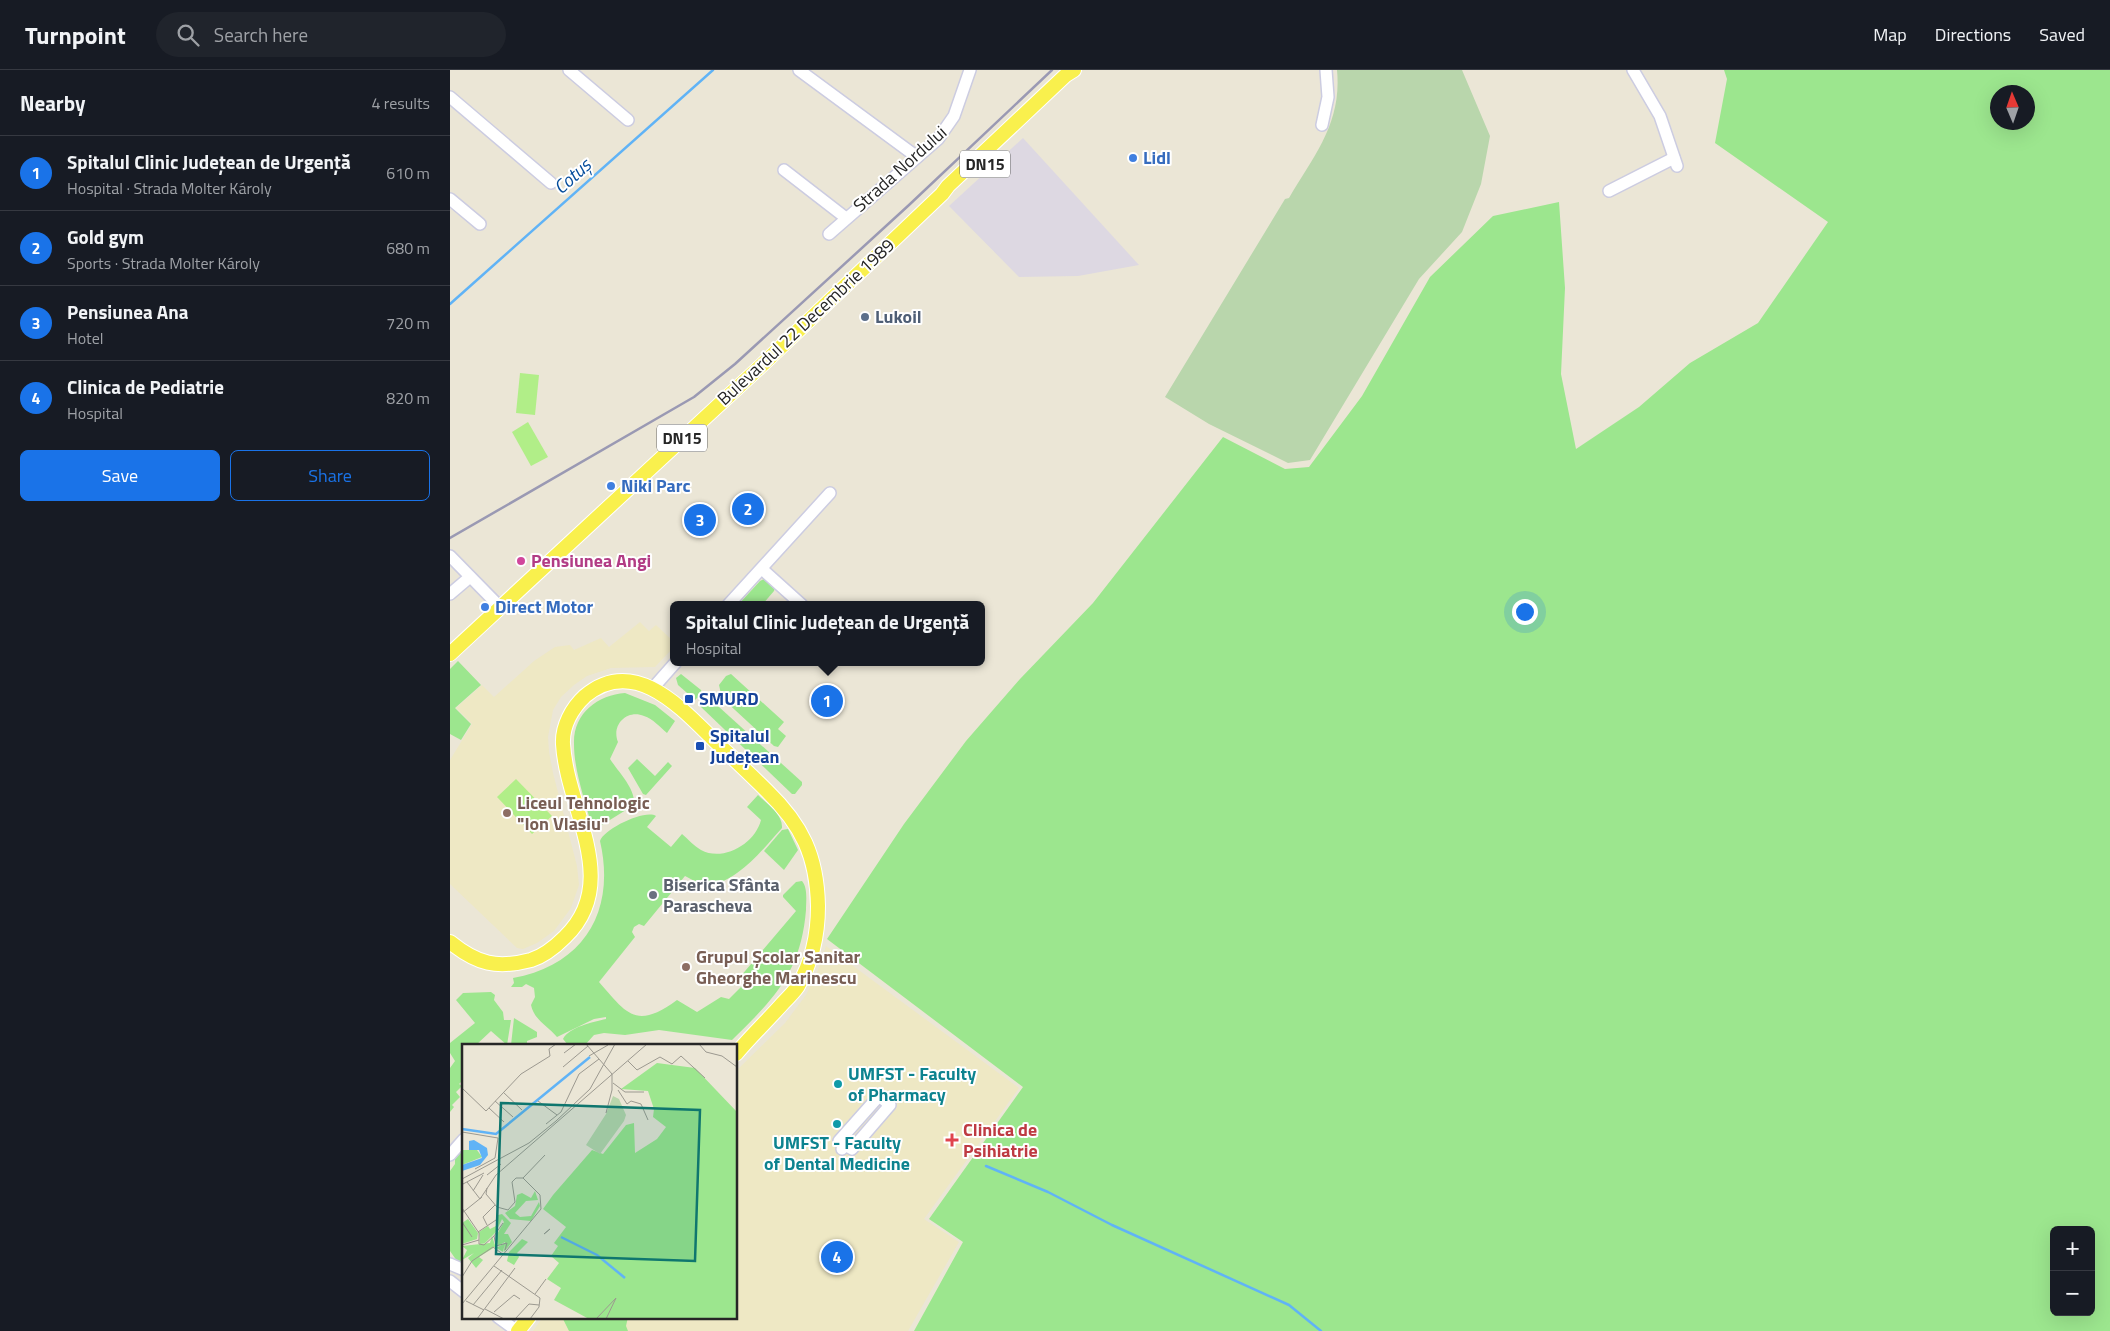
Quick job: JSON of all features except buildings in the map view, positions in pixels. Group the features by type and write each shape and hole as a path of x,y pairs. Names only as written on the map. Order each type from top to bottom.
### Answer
{"main road":[{"name":"Bulevardul 22 Decembrie 1989","path":"450,654 762,365 942,194 948,186 1074,70"},
{"path":"450,942 477,960 493,964 512,965 535,958 557,945 578,925 592,891 592,871 569,777 563,743 567,722 576,704 595,688 613,682 633,682 653,688 671,699 784,808 805,839 814,870 817,890 817,922 814,944 798,987 738,1052"},
{"path":"518,1331 528,1318"}],"street":[{"path":"569,70 628,120"},
{"path":"799,70 917,157"},
{"name":"Strada Nordului","path":"829,234 938,139 948,127 958,106 970,70"},
{"path":"1322,125 1328,97 1326,70"},
{"path":"1609,191 1676,162 1660,116 1633,70"},
{"path":"450,97 551,184"},
{"path":"784,170 846,218"},
{"path":"450,199 480,224"},
{"path":"732,601 830,493"},
{"path":"450,556 501,608"},
{"path":"762,569 798,601"},
{"path":"450,594 470,577"},
{"path":"653,688 672,666"},
{"path":"879,1096 890,1104 852,1149 844,1147 839,1141 879,1096"},
{"path":"450,1154 462,1140"},
{"path":"450,1264 462,1269"},
{"path":"450,1281 462,1290"},
{"path":"505,1319 518,1331"}],"shaded area":[{"path":"1023,138 1139,265 1078,276 1019,277 949,206"},
{"name":"Liceul Tehnologic \"Ion Vlasiu\"","path":"640,622 649,631 656,625 670,638 670,651 655,667 611,668 587,676 561,697 553,710 548,737 549,752 577,866 579,885 571,908 554,931 537,943 523,949 517,948 450,884 450,760 472,724 456,708 482,685 494,697 534,661 555,647 570,645 574,650 601,638 609,647"},
{"path":"826,946 1019,1088 924,1219 959,1242 908,1331 533,1331 542,1318 738,1318 738,1069 785,1023 806,995 818,970"}],"green space":[{"path":"1337,70 1462,70 1490,136 1481,184 1462,232 1419,279 1310,460 1288,463 1209,424 1165,397 1285,199 1289,198 1325,137 1335,106"},
{"path":"1724,70 2110,70 2110,1331 914,1331 963,1242 929,1219 1023,1087 827,939 904,824 966,741 1020,679 1093,603 1223,437 1285,469 1309,467 1362,396 1430,277 1493,216 1559,202 1565,288 1561,374 1576,449 1639,407 1690,363 1758,323 1828,222 1715,143 1727,79"},
{"path":"520,373 539,375 535,415 516,413"},
{"path":"528,422 548,457 531,466 512,432"},
{"path":"769,579 775,587 765,601 742,601 760,581"},
{"path":"458,661 481,685 455,708 471,724 461,740 450,734 450,669"},
{"path":"681,674 701,690 702,693 695,700 678,685 676,678"},
{"path":"731,674 784,722 778,729 786,736 778,747 774,746 722,698 719,685 726,676"},
{"path":"625,693 655,705 675,721 667,733 647,717 638,714 622,720 617,730 618,742 610,759 630,787 634,805 597,828 592,827 580,786 574,754 575,733 578,723 589,708 606,697"},
{"path":"708,697 802,782 802,785 795,794 792,794 701,707 700,704"},
{"path":"637,759 655,776 668,762 672,766 646,795 643,794 628,768"},
{"path":"516,779 552,816 532,834 497,797"},
{"path":"758,795 780,818 782,828 749,864 739,872 718,883 707,885 685,876 644,926 639,924 634,927 632,932 635,937 599,982 625,1010 642,1016 663,1009 677,1000 697,1012 721,997 729,999 745,983 740,977 796,911 783,895 796,882 802,881 806,895 803,932 791,968 773,997 732,1040 659,1030 625,1035 604,1033 594,1035 586,1044 567,1044 563,1039 570,1031 588,1023 606,1019 606,1017 594,1019 557,1037 535,1015 531,1005 535,997 534,988 526,984 522,987 511,987 514,983 513,978 538,971 559,961 576,947 590,930 598,911 603,890 604,866 600,841 603,836 625,821 643,815 651,815 656,816 647,827 671,847 682,834 701,850 719,854 737,849 758,829 761,820 747,807"},
{"path":"788,829 798,850 784,870 764,851 782,830"},
{"path":"491,992 495,995 494,1000 503,1012 504,1020 511,1020 507,1044 491,1031 477,1044 462,1044 462,1081 459,1084 462,1086 456,1092 460,1097 452,1105 454,1107 450,1112 450,1068 455,1061 450,1053 450,1043 475,1023 456,1000 463,993"},
{"path":"514,1018 537,1032 537,1037 527,1041 527,1044 511,1044"},
{"path":"462,1151 462,1263 457,1261 450,1251 450,1171 455,1164 455,1158"},
{"path":"562,1318 628,1318 626,1326 628,1331 569,1331"}],"waterway":[{"name":"Cotuș","path":"450,304 713,70"},
{"path":"986,1166 1048,1192 1112,1225 1289,1305 1321,1331"}],"railway":[{"path":"450,538 694,397 735,364 909,205 1052,70"}],"place":[{"name":"Lidl","path":"1133,158"},
{"name":"Lukoil","path":"865,317"},
{"name":"Niki Parc","path":"611,486"},
{"name":"Gold gym","path":"748,509"},
{"name":"Pensiunea Ana","path":"700,520"},
{"name":"Pensiunea Angi","path":"521,561"},
{"name":"Direct Motor","path":"485,607"},
{"name":"SMURD","path":"689,699"},
{"name":"Spitalul Clinic Județean de Urgență","path":"827,701"},
{"name":"Spitalul Județean","path":"700,746"},
{"name":"Liceul Tehnologic \"Ion Vlasiu\"","path":"507,813"},
{"name":"Biserica Sfânta Parascheva","path":"653,895"},
{"name":"Grupul Școlar Sanitar Gheorghe Marinescu","path":"686,967"},
{"name":"UMFST - Faculty of Pharmacy","path":"838,1084"},
{"name":"UMFST - Faculty of Dental Medicine","path":"837,1124"},
{"name":"Clinica de Psihiatrie","path":"952,1140"},
{"name":"Clinica de Pediatrie","path":"837,1257"}]}
